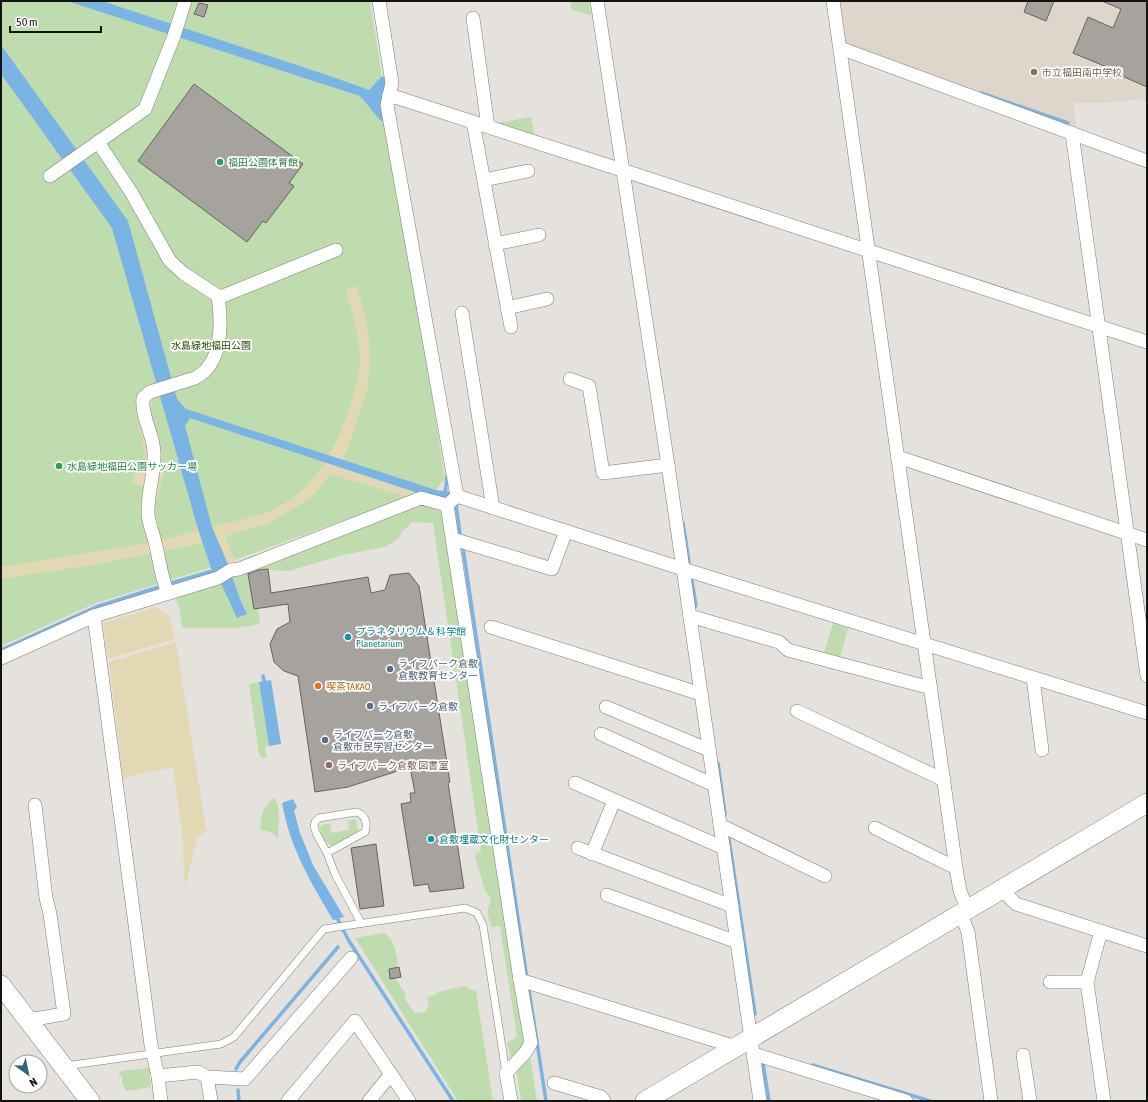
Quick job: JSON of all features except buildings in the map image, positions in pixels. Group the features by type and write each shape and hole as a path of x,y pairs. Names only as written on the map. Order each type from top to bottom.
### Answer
{"street":[{"path":"50,176 145,109 176,31 186,1"},
{"path":"379,1 392,83 387,105 457,496"},
{"path":"597,1 668,465 724,848 737,942 747,1046 760,1101"},
{"path":"833,1 956,868 965,912 991,1101"},
{"path":"473,18 488,127"},
{"path":"840,48 1147,161"},
{"path":"389,95 1147,342"},
{"path":"473,122 510,327"},
{"path":"1072,133 1127,533 1143,617 1147,676"},
{"path":"98,142 131,192 170,261 183,273 218,296 224,296 336,250"},
{"path":"484,180 528,171"},
{"path":"495,244 539,235"},
{"path":"166,588 148,512 153,474 154,451 144,416 143,398 150,392 195,378 207,369 215,355 217,346 218,296"},
{"path":"507,308 547,300"},
{"path":"462,314 493,508"},
{"path":"570,379 589,386 603,473 668,465"},
{"path":"898,456 1147,540"},
{"path":"447,505 457,496"},
{"path":"457,496 683,569 1147,712"},
{"path":"1,658 94,616 166,588 218,578 231,570 239,569 421,498 447,505"},
{"path":"447,505 531,1043 525,1053 506,1073 511,1101"},
{"path":"452,540 552,569 566,531"},
{"path":"94,616 152,1054 158,1076 161,1101"},
{"path":"690,616 779,642 788,650 931,688"},
{"path":"491,627 701,694"},
{"path":"1033,678 1042,750"},
{"path":"606,707 709,750"},
{"path":"797,711 944,780"},
{"path":"601,734 714,785"},
{"path":"575,783 724,848"},
{"path":"592,854 614,801"},
{"path":"645,1101 747,1046 965,912 1147,803"},
{"path":"28,1020 64,1014 50,914 46,898 35,805"},
{"path":"720,825 825,876"},
{"path":"875,828 956,868"},
{"path":"578,848 732,906"},
{"path":"1002,890 1016,904 1147,946"},
{"path":"607,895 737,942"},
{"path":"1101,931 1087,982 1104,1101"},
{"path":"158,1076 198,1072 207,1077 245,1079 351,958"},
{"path":"520,980 747,1046 906,1101"},
{"path":"1050,982 1087,982"},
{"path":"1,985 90,1101"},
{"path":"288,1101 355,1021 409,1101"},
{"path":"1023,1055 1030,1101"},
{"path":"368,1101 391,1074"},
{"path":"207,1077 210,1101"},
{"path":"554,1083 601,1097 604,1101"}],"lane":[{"path":"328,853 365,832 367,828 364,816 361,813 356,812 319,818 315,822 314,826 316,833 328,853 335,874 361,923"},
{"path":"64,1066 221,1044 234,1037 324,929 465,908 477,913 483,925 506,1073"}],"shaded area":[{"name":"市立福田南中学校","path":"840,1 1147,1 1147,102 1139,99 1106,103 1074,103 1076,128 846,44"}],"green space":[{"name":"水島緑地福田公園","path":"1,1 370,1 445,478 436,490 400,500 235,560 96,603 1,646"},
{"path":"572,1 589,1 591,14 589,15 570,9"},
{"path":"531,117 535,137 499,127 497,123"},
{"path":"423,505 440,511 445,519 523,1035 523,1050 512,1062 507,1043 517,1037 500,926 492,927 488,911 491,901 486,893 475,858 476,854 481,851 433,523 412,522 402,532 399,538 388,546 342,555 289,571 268,569 248,571 254,609 258,608 260,624 236,628 182,627 180,610 175,595 219,579 238,618 247,614 231,573 413,506"},
{"path":"833,623 848,628 840,658 824,653"},
{"path":"259,682 269,746 265,747 267,757 262,758 259,754 249,684"},
{"path":"274,798 279,812 278,838 271,832 261,830 263,812 267,804"},
{"path":"356,820 358,831 334,845 330,845 324,839 320,830 320,827 323,824 330,824 331,833 349,830 348,821"},
{"path":"384,933 392,942 398,963 396,967 389,969 390,979 395,978 405,993 406,1001 415,1013 425,1012 429,1006 427,998 442,991 465,986 476,991 493,1101 458,1101 355,938"},
{"path":"529,1054 537,1101 521,1101 516,1067"},
{"path":"149,1068 151,1087 126,1091 122,1082 122,1077 119,1073 122,1071"}],"sand":[{"path":"356,285 364,310 369,337 369,377 367,391 351,439 342,460 329,455 349,409 360,366 358,335 345,290"},
{"path":"152,399 150,422 164,471 153,511 158,541 198,529 202,543 99,564 1,579 1,567 149,543 147,489 132,482 134,474 149,471 135,409 140,404"},
{"path":"325,462 426,496 407,497 330,474 317,491 307,500 277,519 267,524 226,536 235,560 228,563 212,527 263,514 285,503 304,488"},
{"path":"155,607 169,616 175,639 108,659 103,623"},
{"path":"176,642 206,828 210,829 197,838 185,888 182,831 173,767 123,778 109,662"}],"water":[{"path":"67,1 102,1 369,90 381,77 385,76 388,120 381,121 360,96"},
{"path":"1,45 128,221 177,399 186,409 436,490 452,492 445,502 190,418 185,426 212,527 229,567 215,575 211,568 198,529 112,228 1,74"},
{"path":"231,573 247,614 237,618 219,579"},
{"path":"271,680 281,744 269,746 259,682"},
{"path":"293,799 297,807 294,811 300,833 313,865 344,917 333,920 302,864 290,835 282,803"}],"waterway":[{"path":"981,93 1068,123"},
{"path":"445,495 447,476"},
{"path":"458,503 456,504 460,534"},
{"path":"683,523 689,562"},
{"path":"463,548 527,979"},
{"path":"168,584 216,570"},
{"path":"692,581 696,606"},
{"path":"1,650 96,607 162,586"},
{"path":"263,676 265,684"},
{"path":"718,763 725,814"},
{"path":"729,839 755,1014"},
{"path":"336,916 349,941 453,1101"},
{"path":"236,1069 240,1062 338,947"},
{"path":"529,990 546,1101"},
{"path":"763,1063 769,1101"},
{"path":"812,1065 930,1101"},
{"path":"238,1090 239,1101"}],"place":[{"name":"市立福田南中学校","path":"1034,72"},
{"name":"福田公園体育館","path":"220,162"},
{"name":"水島緑地福田公園サッカー場","path":"59,466"},
{"name":"プラネタリウム＆科学館 Planetarium","path":"348,637"},
{"name":"ライフパーク倉敷 倉敷教育センター","path":"390,669"},
{"name":"喫茶TAKAO","path":"318,686"},
{"name":"ライフパーク倉敷","path":"370,706"},
{"name":"ライフパーク倉敷 倉敷市民学習センター","path":"325,740"},
{"name":"ライフパーク倉敷 図書室","path":"329,765"},
{"name":"倉敷埋蔵文化財センター","path":"431,839"}]}
